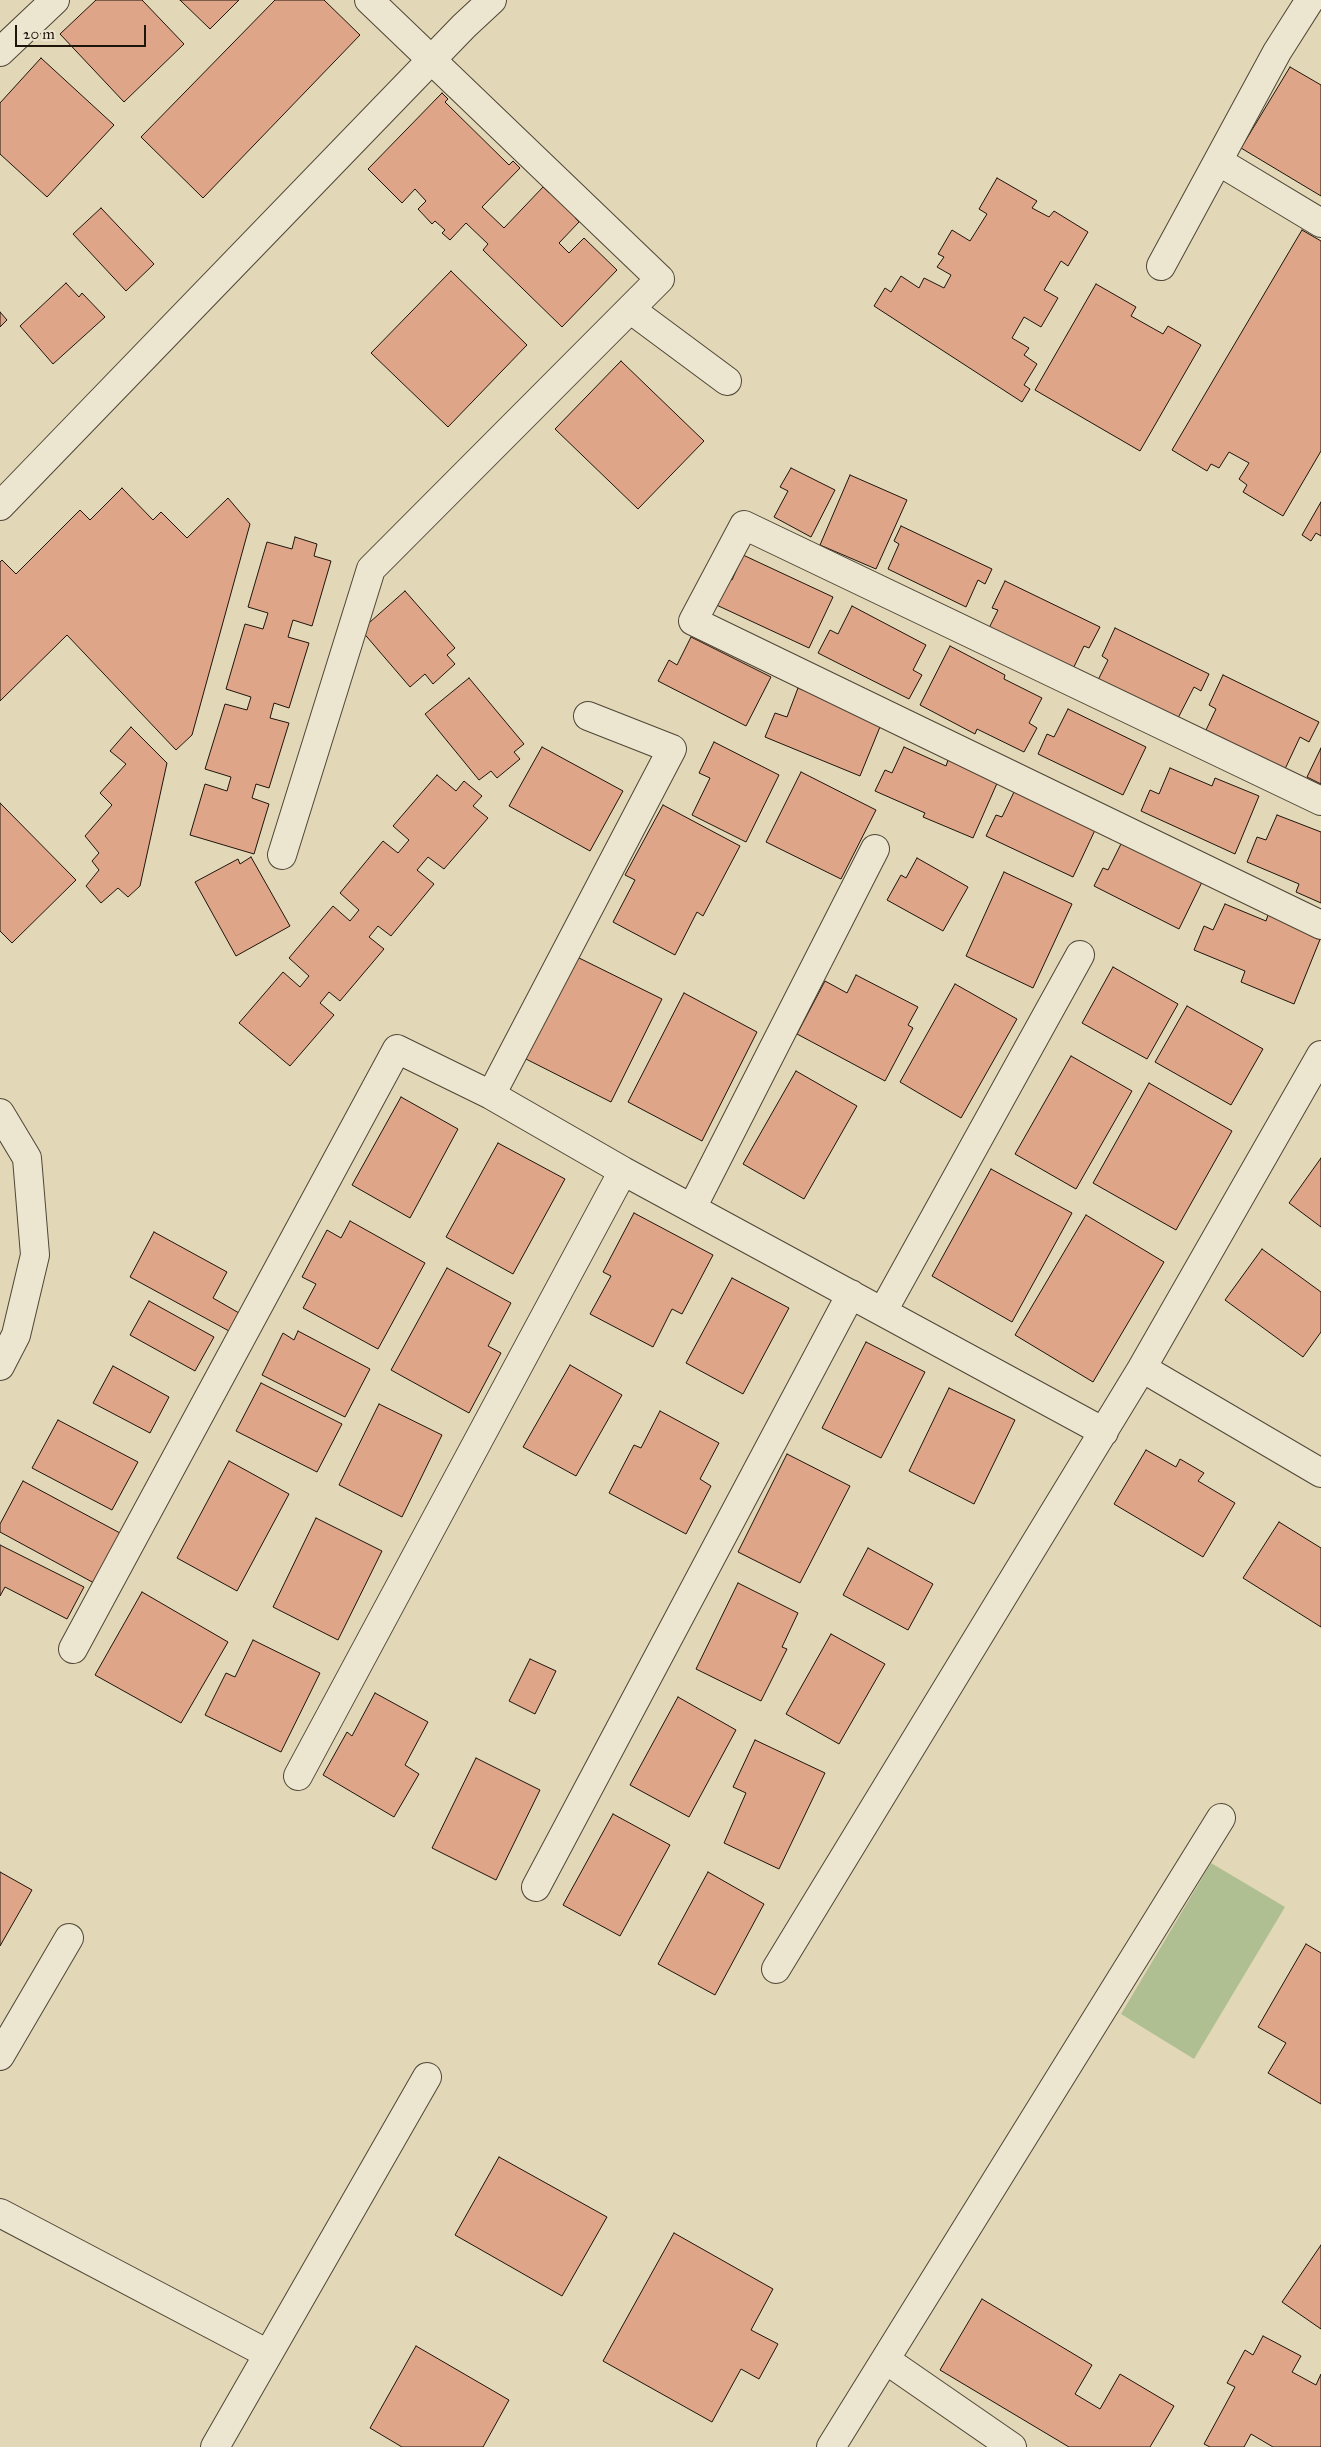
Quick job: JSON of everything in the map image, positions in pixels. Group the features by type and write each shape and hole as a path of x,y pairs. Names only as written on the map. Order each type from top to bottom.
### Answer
{"street":[{"path":"0,52 55,0"},
{"path":"282,855 370,569 660,279 369,0"},
{"path":"0,506 431,60 492,0"},
{"path":"1161,266 1277,52 1310,0"},
{"path":"1218,160 1321,223"},
{"path":"630,309 727,381"},
{"path":"1321,801 744,525 693,622 1321,925"},
{"path":"491,1095 672,749 588,716"},
{"path":"692,1208 875,849"},
{"path":"883,1311 1080,954"},
{"path":"73,1649 397,1049 491,1095 623,1171 1104,1432"},
{"path":"776,1969 1104,1432 1319,1064"},
{"path":"0,1113 27,1158 35,1255 16,1335 0,1366"},
{"path":"298,1776 623,1171"},
{"path":"536,1887 850,1294"},
{"path":"1142,1368 1321,1473"},
{"path":"831,2447 1221,1818"},
{"path":"0,2056 69,1938"},
{"path":"215,2447 427,2077"},
{"path":"0,2213 268,2354"},
{"path":"886,2360 1012,2447"}],"green space":[{"path":"1211,1863 1285,1907 1194,2059 1121,2014"}],"building":[{"path":"96,0 142,0 184,44 124,102 60,34"},
{"path":"180,0 239,0 210,29"},
{"path":"275,0 324,0 360,35 203,198 141,137"},
{"path":"41,58 114,125 47,197 0,154 0,103"},
{"path":"1290,67 1321,85 1321,196 1241,148"},
{"path":"442,93 448,99 445,102 509,165 513,161 520,168 482,207 504,228 543,187 549,193 559,184 584,209 575,218 579,222 559,243 569,253 584,238 617,270 562,327 483,250 488,244 466,223 450,240 442,233 445,230 435,221 432,224 418,209 426,201 415,189 402,203 368,169"},
{"path":"997,178 1037,201 1032,208 1049,217 1054,211 1088,232 1068,266 1061,261 1044,290 1058,298 1041,327 1024,317 1012,338 1029,348 1024,355 1037,364 1024,385 1030,389 1022,402 874,306 885,288 891,292 901,276 919,288 924,278 944,288 951,275 937,267 944,257 938,254 952,230 970,241 987,214 979,209"},
{"path":"101,208 154,264 126,291 73,234"},
{"path":"1302,230 1321,241 1321,451 1283,516 1243,492 1247,485 1239,479 1249,463 1229,452 1219,468 1211,464 1207,471 1172,450"},
{"path":"451,271 527,345 448,427 371,353"},
{"path":"66,283 79,297 82,293 105,317 53,364 20,326"},
{"path":"1096,284 1136,307 1131,316 1163,334 1168,326 1201,345 1140,451 1035,390"},
{"path":"0,312 7,320 0,327"},
{"path":"621,361 704,441 638,509 555,429"},
{"path":"791,468 835,490 811,537 774,517 788,491 780,487"},
{"path":"850,475 907,500 876,569 820,545"},
{"path":"122,488 153,520 161,512 187,538 228,498 250,524 192,735 176,750 67,635 0,701 0,562 2,560 16,574 80,510 90,520"},
{"path":"1321,502 1321,536 1316,533 1311,541 1302,535"},
{"path":"901,526 992,569 985,584 978,580 966,607 888,569 899,544 894,541"},
{"path":"295,537 317,544 314,556 331,561 312,626 293,620 288,637 309,643 289,708 274,703 270,718 289,723 269,788 256,784 252,798 269,804 254,854 190,835 205,784 227,791 231,777 205,769 225,704 247,710 251,697 226,689 245,624 263,629 268,613 248,607 267,542 292,549"},
{"path":"743,555 833,597 809,648 710,602 722,575 732,580"},
{"path":"1005,581 1100,627 1089,648 1084,646 1071,673 987,632 998,610 992,608"},
{"path":"405,591 455,648 447,655 455,664 433,684 425,674 410,687 361,630"},
{"path":"852,606 926,645 913,670 922,675 909,699 818,653 830,630 838,634"},
{"path":"1115,628 1209,674 1201,691 1194,687 1178,718 1098,680 1108,660 1102,656"},
{"path":"691,637 771,677 746,726 658,681 669,660 677,665"},
{"path":"950,646 1005,675 1004,679 1042,698 1029,723 1037,728 1024,752 977,729 975,734 920,705"},
{"path":"1223,675 1319,722 1309,742 1300,737 1285,769 1206,730 1216,709 1209,705"},
{"path":"469,678 524,744 514,752 520,759 497,778 491,771 479,780 425,714"},
{"path":"798,688 882,722 860,776 765,737 775,713 787,717"},
{"path":"1068,709 1146,747 1123,795 1038,754 1047,734 1054,737"},
{"path":"131,727 167,763 140,886 128,897 118,888 101,903 86,886 99,870 92,861 99,853 85,836 112,805 100,793 126,764 110,751"},
{"path":"714,742 779,775 746,842 692,815 710,778 699,773"},
{"path":"542,747 623,791 590,851 509,806"},
{"path":"904,747 946,766 948,760 998,781 973,838 923,817 925,813 875,791 885,770 892,773"},
{"path":"1321,748 1321,784 1307,777"},
{"path":"1170,768 1212,786 1215,778 1259,796 1235,854 1141,811 1150,790 1159,794"},
{"path":"801,772 876,810 841,879 766,842"},
{"path":"437,775 456,791 464,781 482,796 473,806 488,818 444,869 428,857 417,870 434,884 391,936 378,926 369,937 384,949 340,1001 329,992 320,1003 334,1015 290,1066 239,1023 283,972 300,987 309,976 289,958 333,906 350,921 359,910 340,893 383,841 398,853 409,840 393,826"},
{"path":"1015,790 1096,828 1073,877 986,836 996,815 1002,817"},
{"path":"0,803 76,880 12,943 0,931"},
{"path":"663,805 740,846 703,916 697,912 675,955 613,922 635,880 625,875"},
{"path":"1277,815 1321,832 1321,903 1296,892 1299,884 1247,862 1257,837 1266,840"},
{"path":"1122,842 1202,882 1179,929 1094,886 1103,868 1108,870"},
{"path":"251,857 290,926 236,956 195,882 238,859 240,864"},
{"path":"917,858 968,887 943,931 887,900 901,875 906,878"},
{"path":"1004,872 1072,904 1033,988 966,956"},
{"path":"1225,904 1266,921 1268,915 1321,937 1294,1004 1241,982 1245,971 1194,950 1204,926 1213,930"},
{"path":"575,956 662,999 611,1102 524,1058"},
{"path":"1113,967 1178,1004 1147,1059 1082,1023"},
{"path":"856,975 918,1007 908,1025 913,1028 885,1081 797,1034 825,981 847,993"},
{"path":"955,984 1017,1019 961,1118 900,1082"},
{"path":"684,993 757,1032 702,1141 628,1102"},
{"path":"1187,1006 1263,1049 1231,1105 1155,1062"},
{"path":"1071,1056 1132,1091 1076,1189 1015,1154"},
{"path":"796,1071 857,1106 804,1199 743,1164"},
{"path":"1149,1083 1232,1131 1176,1230 1093,1183"},
{"path":"401,1097 458,1129 410,1218 352,1185"},
{"path":"498,1143 565,1179 513,1274 446,1237"},
{"path":"1321,1158 1321,1227 1289,1203"},
{"path":"991,1169 1072,1213 1012,1322 932,1276"},
{"path":"634,1213 713,1255 682,1314 672,1309 653,1347 590,1314 611,1276 603,1272"},
{"path":"1086,1215 1164,1262 1093,1382 1015,1335"},
{"path":"350,1221 425,1263 378,1349 303,1308 316,1284 302,1277 327,1230 341,1238"},
{"path":"154,1232 227,1272 213,1298 239,1313 229,1331 130,1277"},
{"path":"1262,1249 1321,1292 1321,1332 1303,1357 1225,1300"},
{"path":"447,1268 511,1303 488,1346 501,1353 469,1413 391,1370"},
{"path":"732,1278 789,1308 743,1394 686,1363"},
{"path":"149,1301 214,1337 195,1371 130,1335"},
{"path":"298,1331 370,1369 345,1417 262,1375 283,1333 294,1340"},
{"path":"866,1342 925,1372 881,1458 822,1428"},
{"path":"570,1365 622,1395 576,1476 523,1447"},
{"path":"113,1366 169,1397 150,1433 93,1403"},
{"path":"261,1383 342,1424 317,1472 236,1431"},
{"path":"949,1388 1015,1420 974,1504 909,1471"},
{"path":"379,1404 442,1435 402,1517 339,1485"},
{"path":"660,1411 719,1443 700,1479 711,1486 686,1534 609,1493 634,1445 641,1448"},
{"path":"58,1420 138,1462 112,1510 32,1468"},
{"path":"1146,1450 1176,1467 1180,1459 1204,1473 1198,1481 1235,1503 1203,1557 1114,1504"},
{"path":"787,1454 850,1486 800,1583 738,1552"},
{"path":"229,1461 289,1494 237,1591 177,1558"},
{"path":"23,1481 120,1533 94,1583 0,1532 0,1524"},
{"path":"316,1518 382,1551 338,1640 273,1607"},
{"path":"1279,1522 1321,1548 1321,1627 1243,1578"},
{"path":"0,1545 84,1587 67,1619 5,1587 0,1596"},
{"path":"868,1548 933,1584 908,1630 843,1595"},
{"path":"738,1583 798,1613 782,1647 787,1649 761,1701 696,1669"},
{"path":"142,1592 228,1642 181,1723 95,1675"},
{"path":"831,1634 885,1664 839,1744 786,1714"},
{"path":"253,1640 320,1673 281,1752 205,1715 226,1673 235,1677"},
{"path":"530,1659 556,1671 535,1714 509,1701"},
{"path":"375,1693 428,1722 405,1765 419,1774 394,1817 323,1775 347,1732 352,1736"},
{"path":"678,1697 736,1730 689,1817 630,1785"},
{"path":"755,1740 825,1773 779,1869 724,1843 746,1793 733,1787"},
{"path":"476,1758 540,1790 496,1880 432,1848"},
{"path":"613,1814 670,1845 620,1936 563,1905"},
{"path":"0,1872 32,1890 0,1946"},
{"path":"708,1872 764,1904 715,1995 658,1964"},
{"path":"1306,1944 1321,1953 1321,2104 1268,2073 1286,2043 1258,2027"},
{"path":"499,2157 607,2217 562,2296 455,2235"},
{"path":"674,2233 773,2289 751,2330 778,2344 759,2379 741,2369 712,2422 603,2361"},
{"path":"1321,2245 1321,2329 1282,2302"},
{"path":"982,2299 1092,2365 1075,2394 1100,2409 1120,2374 1174,2406 1150,2447 1069,2447 940,2370"},
{"path":"1263,2336 1301,2356 1292,2372 1316,2385 1321,2374 1321,2447 1273,2447 1251,2434 1244,2447 1210,2447 1204,2444 1235,2387 1227,2383 1245,2350 1253,2355"},
{"path":"416,2346 509,2400 483,2447 402,2447 370,2428"}]}
